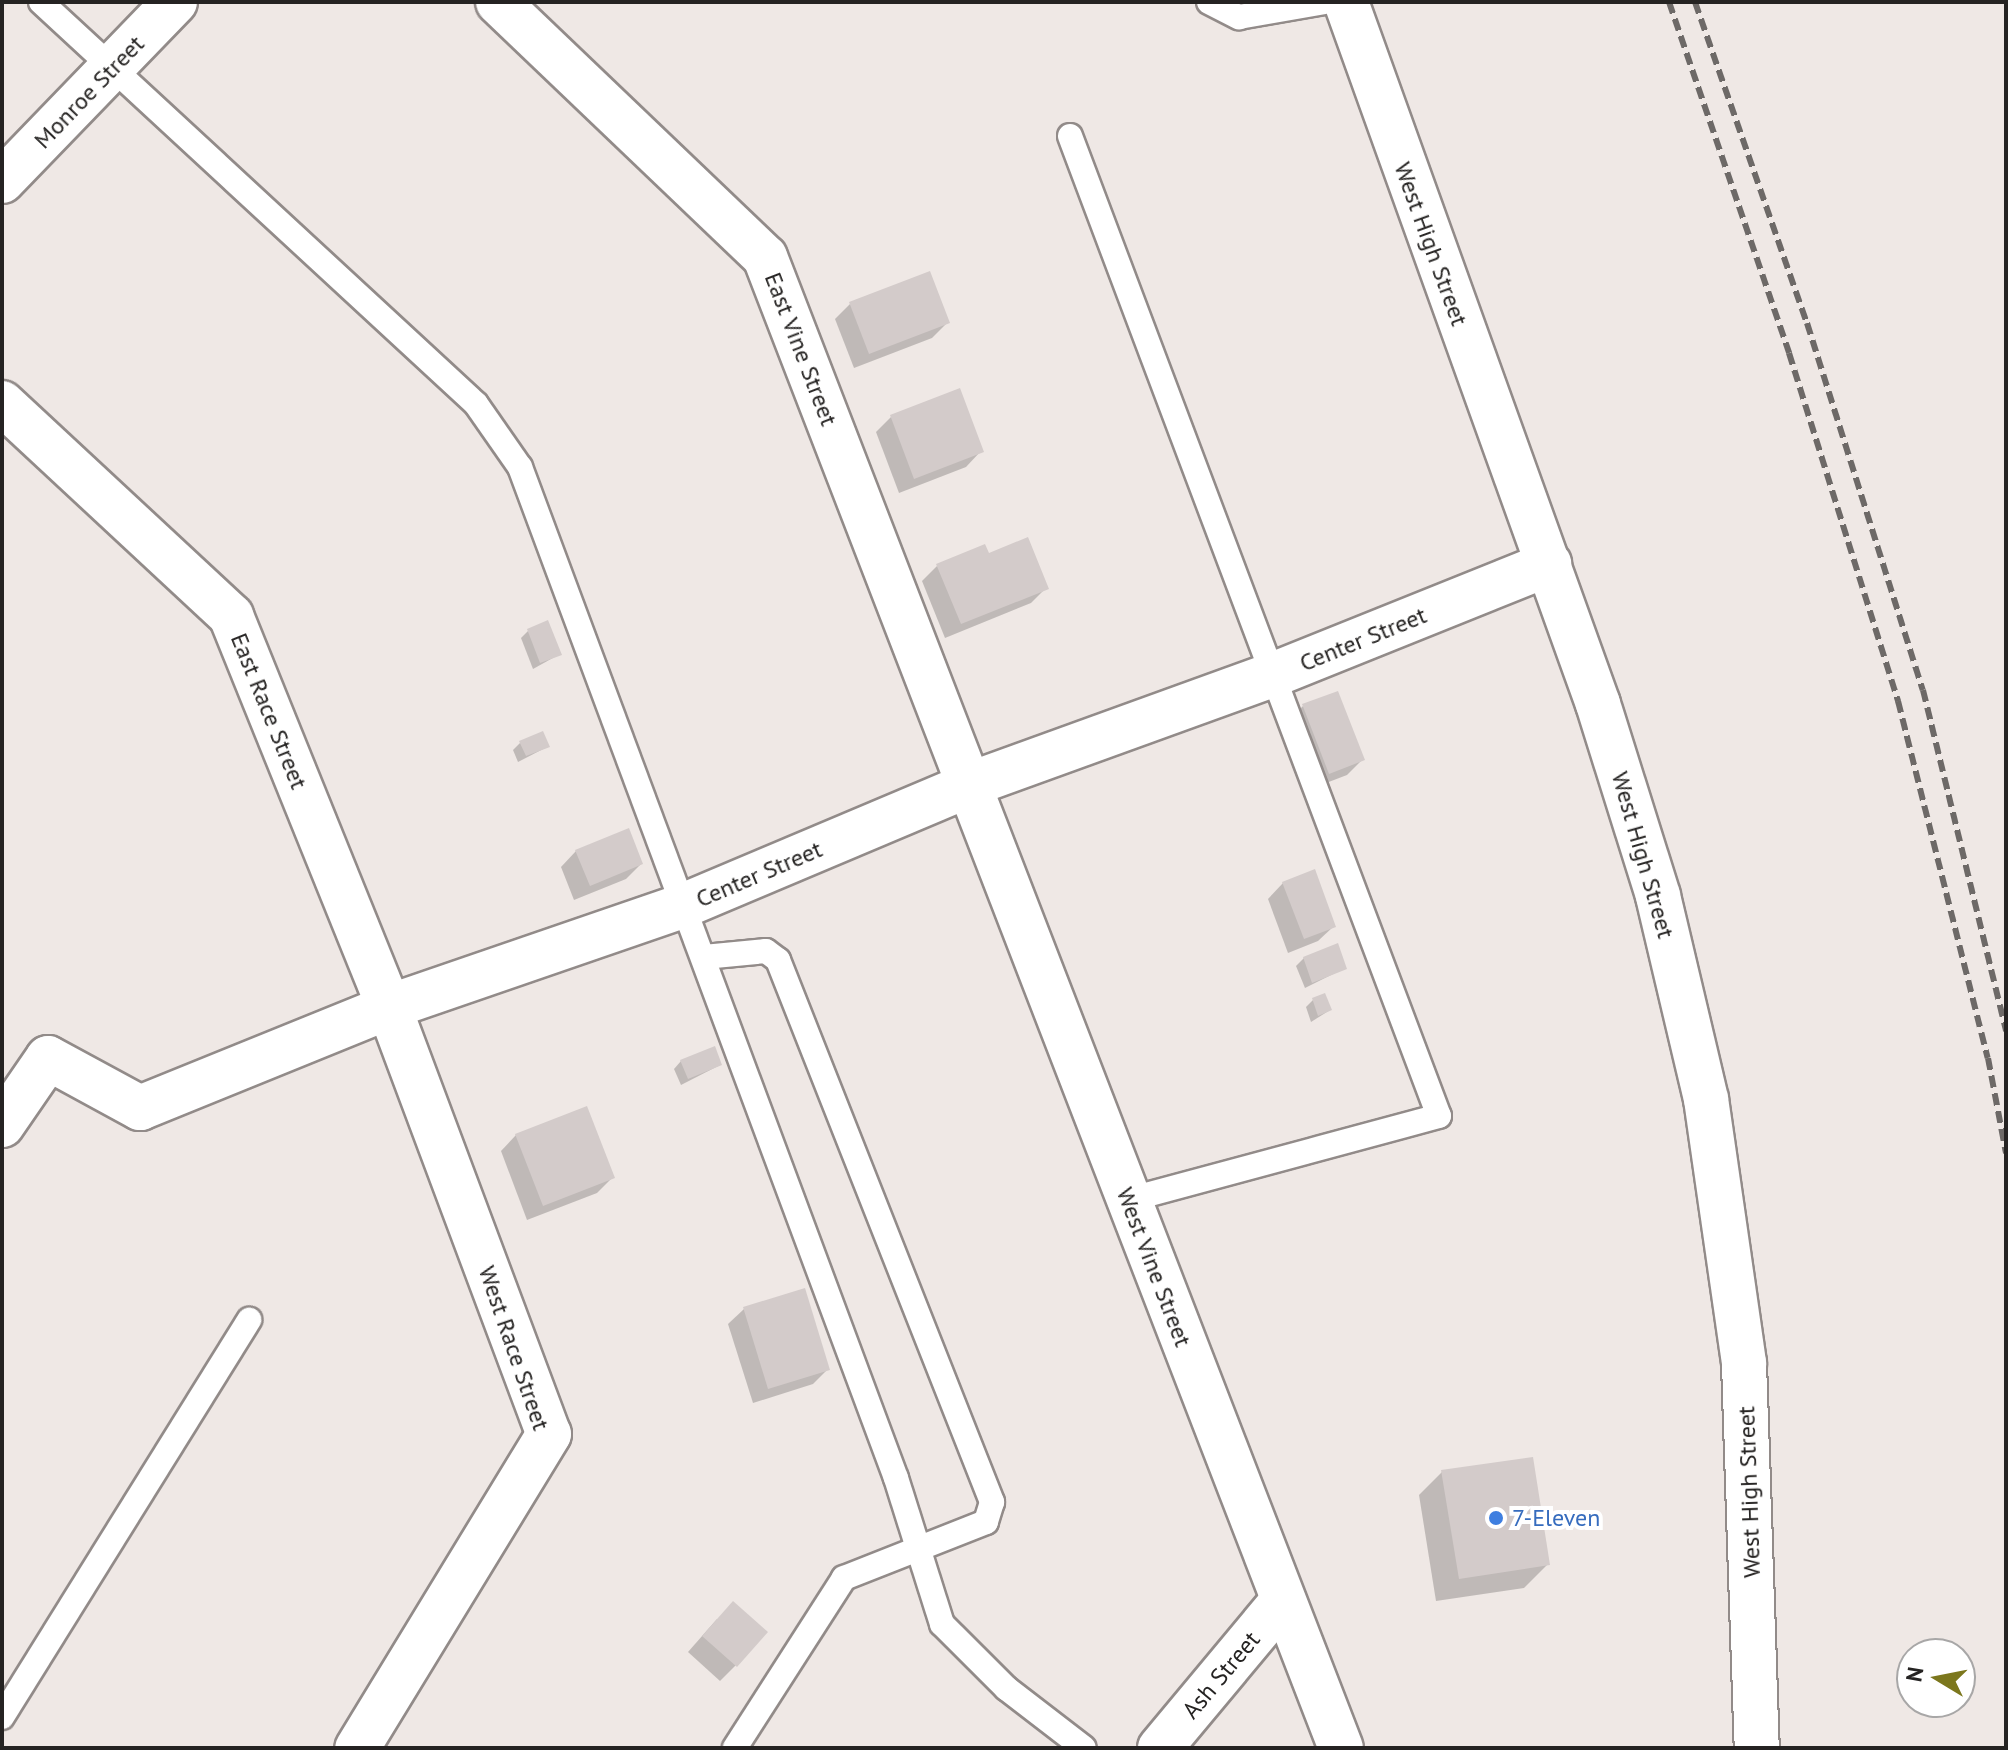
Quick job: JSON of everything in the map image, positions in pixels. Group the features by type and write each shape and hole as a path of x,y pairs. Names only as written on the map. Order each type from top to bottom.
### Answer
{"street":[{"name":"Monroe Street","path":"2,181 175,2"},
{"name":"East Vine Street","path":"498,2 765,257 971,784"},
{"name":"West High Street","path":"1346,2 1549,564 1658,896 1706,1099 1744,1363 1757,1748"},
{"name":"East Race Street","path":"2,403 231,616 389,1007"},
{"name":"Center Street","path":"3,1121 48,1058 140,1108 389,1007 685,905 971,784 1270,676 1549,564"},
{"name":"West Vine Street","path":"971,784 1281,1603 1341,1748"},
{"name":"West Race Street","path":"357,1748 549,1434 389,1007"},
{"name":"Ash Street","path":"1160,1748 1281,1603"}],"lane":[{"path":"41,2 476,404 520,467 704,957 919,1548 942,1624 1006,1688 1084,1748"},
{"path":"1209,2 1239,17 1324,2"},
{"path":"1070,136 1270,676 1439,1116 1128,1200"},
{"path":"704,957 766,951 778,960 992,1502 986,1522 844,1578 735,1748"},
{"path":"2,1717 249,1320"}],"building":[{"path":"930,271 950,323 869,354 849,302"},
{"path":"960,388 984,452 914,479 890,415"},
{"path":"1028,537 1049,589 961,624 936,564 985,544 989,553"},
{"path":"548,620 562,655 540,663 527,629"},
{"path":"1338,691 1365,760 1329,774 1302,704"},
{"path":"543,731 550,747 526,756 519,741"},
{"path":"629,828 643,864 590,886 575,850"},
{"path":"1315,869 1336,927 1304,939 1282,882"},
{"path":"1338,943 1347,969 1312,983 1303,957"},
{"path":"1325,993 1332,1010 1318,1016 1312,998"},
{"path":"715,1046 722,1065 688,1079 680,1060"},
{"path":"587,1106 615,1178 543,1206 515,1134"},
{"path":"805,1288 830,1370 768,1389 743,1307"},
{"name":"7-Eleven","path":"1533,1457 1550,1565 1459,1579 1441,1470"},
{"path":"733,1601 768,1632 737,1667 702,1636"}],"railway":[{"path":"1669,2 1789,353 1898,701 1988,1058 2006,1153"},
{"path":"1695,2 1807,323 1923,690 2006,1031"}],"place":[{"name":"7-Eleven","path":"1496,1518"}]}
